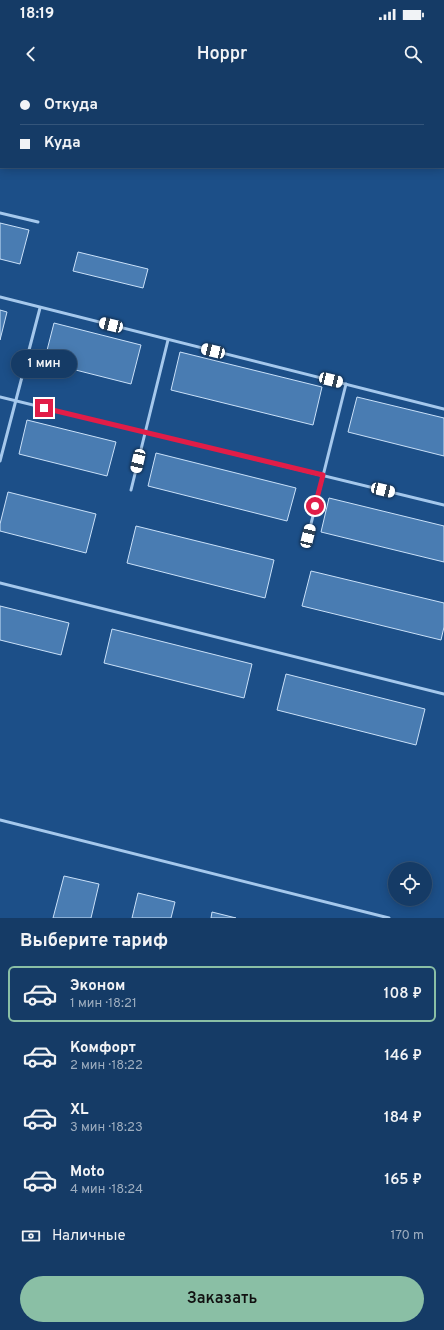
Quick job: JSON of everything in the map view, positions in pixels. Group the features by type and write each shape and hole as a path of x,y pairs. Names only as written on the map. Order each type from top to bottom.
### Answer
{"lane":[{"path":"0,213 38,222"},
{"path":"0,297 444,408"},
{"path":"0,461 40,308"},
{"path":"131,490 168,340"},
{"path":"308,536 346,384"},
{"path":"0,397 444,505"},
{"path":"0,583 444,694"},
{"path":"0,820 389,918"}],"building":[{"path":"0,223 29,230 20,264 0,259"},
{"path":"78,252 148,269 143,288 73,271"},
{"path":"0,310 7,312 0,340"},
{"path":"54,323 141,345 131,384 44,362"},
{"path":"180,352 322,387 313,425 171,390"},
{"path":"357,397 444,418 444,456 348,432"},
{"path":"27,420 116,442 107,476 19,454"},
{"path":"156,453 296,488 287,521 148,486"},
{"path":"8,492 96,514 86,553 0,531 0,524"},
{"path":"329,498 444,526 444,562 321,532"},
{"path":"136,526 274,560 265,598 127,563"},
{"path":"311,571 444,603 444,627 441,640 302,606"},
{"path":"0,606 69,623 61,655 0,640"},
{"path":"112,629 252,664 244,698 104,663"},
{"path":"286,674 425,709 416,745 277,710"},
{"path":"64,876 99,884 91,918 53,918"},
{"path":"138,893 175,902 171,918 132,918"},
{"path":"212,912 236,918 211,918"}],"route":[{"path":"44,408 323,475 315,506"}]}
